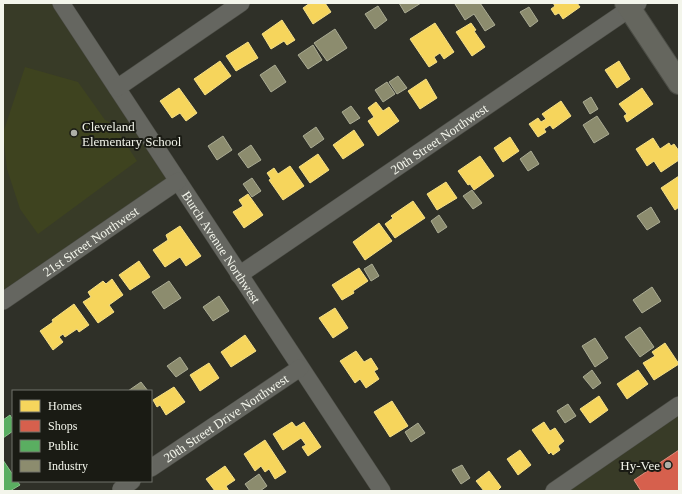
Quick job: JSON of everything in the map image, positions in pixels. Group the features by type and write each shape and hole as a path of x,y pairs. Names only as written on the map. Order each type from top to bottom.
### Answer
{"street":[{"name":"Burch Avenue Northwest","path":"61,3 382,491"},
{"path":"117,88 241,3"},
{"path":"631,5 679,83"},
{"name":"20th Street Northwest","path":"239,275 631,5"},
{"name":"21st Street Northwest","path":"3,301 178,181"},
{"name":"20th Street Drive Northwest","path":"152,467 300,368"},
{"path":"554,491 679,405"}],"shaded area":[{"name":"Cleveland Elementary School","path":"3,3 61,3 178,181 3,301"},
{"path":"679,405 679,491 554,491"}],"green space":[{"path":"25,67 78,82 105,120 113,124 137,161 38,234 20,209 7,169 3,133"}],"building: Homes":[{"path":"310,3 325,3 331,12 313,24 303,8"},
{"path":"553,3 577,3 580,7 563,19 559,13 555,15 551,9 555,6"},
{"path":"282,20 295,40 287,45 284,41 271,49 262,34"},
{"path":"435,23 454,52 444,59 440,53 434,57 437,62 429,67 410,39"},
{"path":"471,23 476,30 474,31 485,47 472,56 456,32"},
{"path":"248,42 258,58 236,71 226,56"},
{"path":"220,61 231,76 205,95 194,79"},
{"path":"619,61 630,79 617,88 605,70"},
{"path":"426,79 437,98 420,109 408,91"},
{"path":"179,88 197,113 186,121 180,113 172,118 160,101"},
{"path":"642,88 653,104 627,122 624,116 627,114 619,104"},
{"path":"561,101 571,116 553,129 550,125 544,129 546,132 538,137 529,124 538,118 541,122 546,119 542,114"},
{"path":"376,102 383,111 389,107 399,121 378,136 368,121 374,117 368,108"},
{"path":"354,130 364,145 343,159 333,145"},
{"path":"510,137 519,151 503,162 494,148"},
{"path":"653,138 660,149 669,143 671,146 674,144 679,151 679,160 661,172 654,161 647,166 636,149"},
{"path":"318,154 329,170 310,183 299,167"},
{"path":"480,156 494,176 474,190 470,184 468,185 458,171"},
{"path":"290,166 304,186 283,200 269,180 271,179 267,173 274,168 278,174"},
{"path":"679,176 679,207 675,210 661,188"},
{"path":"446,182 457,198 437,210 427,194"},
{"path":"248,194 263,215 244,228 233,212 243,206 239,200"},
{"path":"413,201 425,218 395,238 385,224 393,218 391,216"},
{"path":"379,223 392,241 365,260 353,242"},
{"path":"180,226 201,256 186,266 180,257 165,267 153,250 168,240 166,235"},
{"path":"139,261 150,277 130,290 119,275"},
{"path":"359,268 368,281 353,291 354,293 342,300 332,285"},
{"path":"112,279 123,295 109,305 114,312 98,323 83,302 91,297 88,292 103,281 106,284"},
{"path":"74,304 89,325 79,332 77,329 65,337 63,334 59,337 63,342 53,350 40,331"},
{"path":"335,308 348,328 333,338 319,318"},
{"path":"245,335 256,351 231,367 221,352"},
{"path":"665,343 679,364 654,380 643,363 655,356 652,352"},
{"path":"356,351 364,362 371,358 378,369 374,371 379,379 366,388 360,379 355,383 340,361"},
{"path":"209,363 219,378 200,391 190,375"},
{"path":"638,370 648,384 627,399 617,384"},
{"path":"174,387 185,402 166,415 160,405 157,407 153,400"},
{"path":"599,396 608,410 590,423 580,409"},
{"path":"392,401 408,426 390,437 374,412"},
{"path":"292,422 296,427 304,422 321,447 308,456 302,447 306,445 301,438 283,450 273,434"},
{"path":"544,422 550,431 555,428 564,441 558,446 560,450 553,455 551,452 549,454 532,430"},
{"path":"265,440 286,472 275,479 269,469 265,472 261,466 255,471 244,454"},
{"path":"520,450 531,465 518,475 507,459"},
{"path":"225,466 235,480 226,486 229,491 215,491 206,479"},
{"path":"489,471 501,487 497,491 484,491 476,481"}],"building: Shops":[{"name":"Hy-Vee","path":"679,450 679,491 641,491 634,480"}],"building: Public":[{"path":"10,415 12,418 12,432 3,438 3,420"},
{"path":"3,460 12,474 12,482 18,482 20,485 10,491 3,491"}],"building: Industry":[{"path":"399,3 421,3 405,13"},
{"path":"480,3 495,25 485,31 474,14 465,20 455,4"},
{"path":"378,6 387,20 375,29 365,14"},
{"path":"529,7 538,21 530,27 520,12"},
{"path":"335,29 347,48 327,61 314,43"},
{"path":"313,45 322,60 308,69 298,55"},
{"path":"275,65 286,82 271,92 260,75"},
{"path":"398,76 407,88 397,94 389,82"},
{"path":"387,82 395,94 383,102 375,90"},
{"path":"591,97 598,109 590,114 583,102"},
{"path":"351,106 360,118 350,124 342,112"},
{"path":"597,116 609,134 594,143 583,125"},
{"path":"316,127 324,139 311,148 303,136"},
{"path":"223,136 232,150 217,160 208,146"},
{"path":"251,145 261,160 248,168 238,154"},
{"path":"531,151 539,164 528,171 520,159"},
{"path":"252,178 261,191 252,197 243,184"},
{"path":"472,190 482,203 473,209 463,196"},
{"path":"651,207 660,222 647,230 637,216"},
{"path":"439,215 447,227 438,233 431,221"},
{"path":"372,264 379,276 371,281 364,269"},
{"path":"169,281 181,298 164,309 152,292"},
{"path":"652,287 661,301 642,313 633,300"},
{"path":"219,296 229,311 213,321 203,307"},
{"path":"640,327 654,347 640,357 625,337"},
{"path":"595,338 608,358 595,367 582,346"},
{"path":"180,357 188,369 176,377 167,366"},
{"path":"592,370 601,383 593,389 583,377"},
{"path":"141,382 147,390 129,390"},
{"path":"568,404 576,416 565,423 557,411"},
{"path":"418,423 425,433 411,442 405,432"},
{"path":"462,465 470,478 461,484 452,470"},
{"path":"259,474 267,486 260,491 250,491 245,484"}],"place":[{"name":"Cleveland Elementary School","path":"74,133"},
{"name":"Hy-Vee","path":"668,465"}]}
